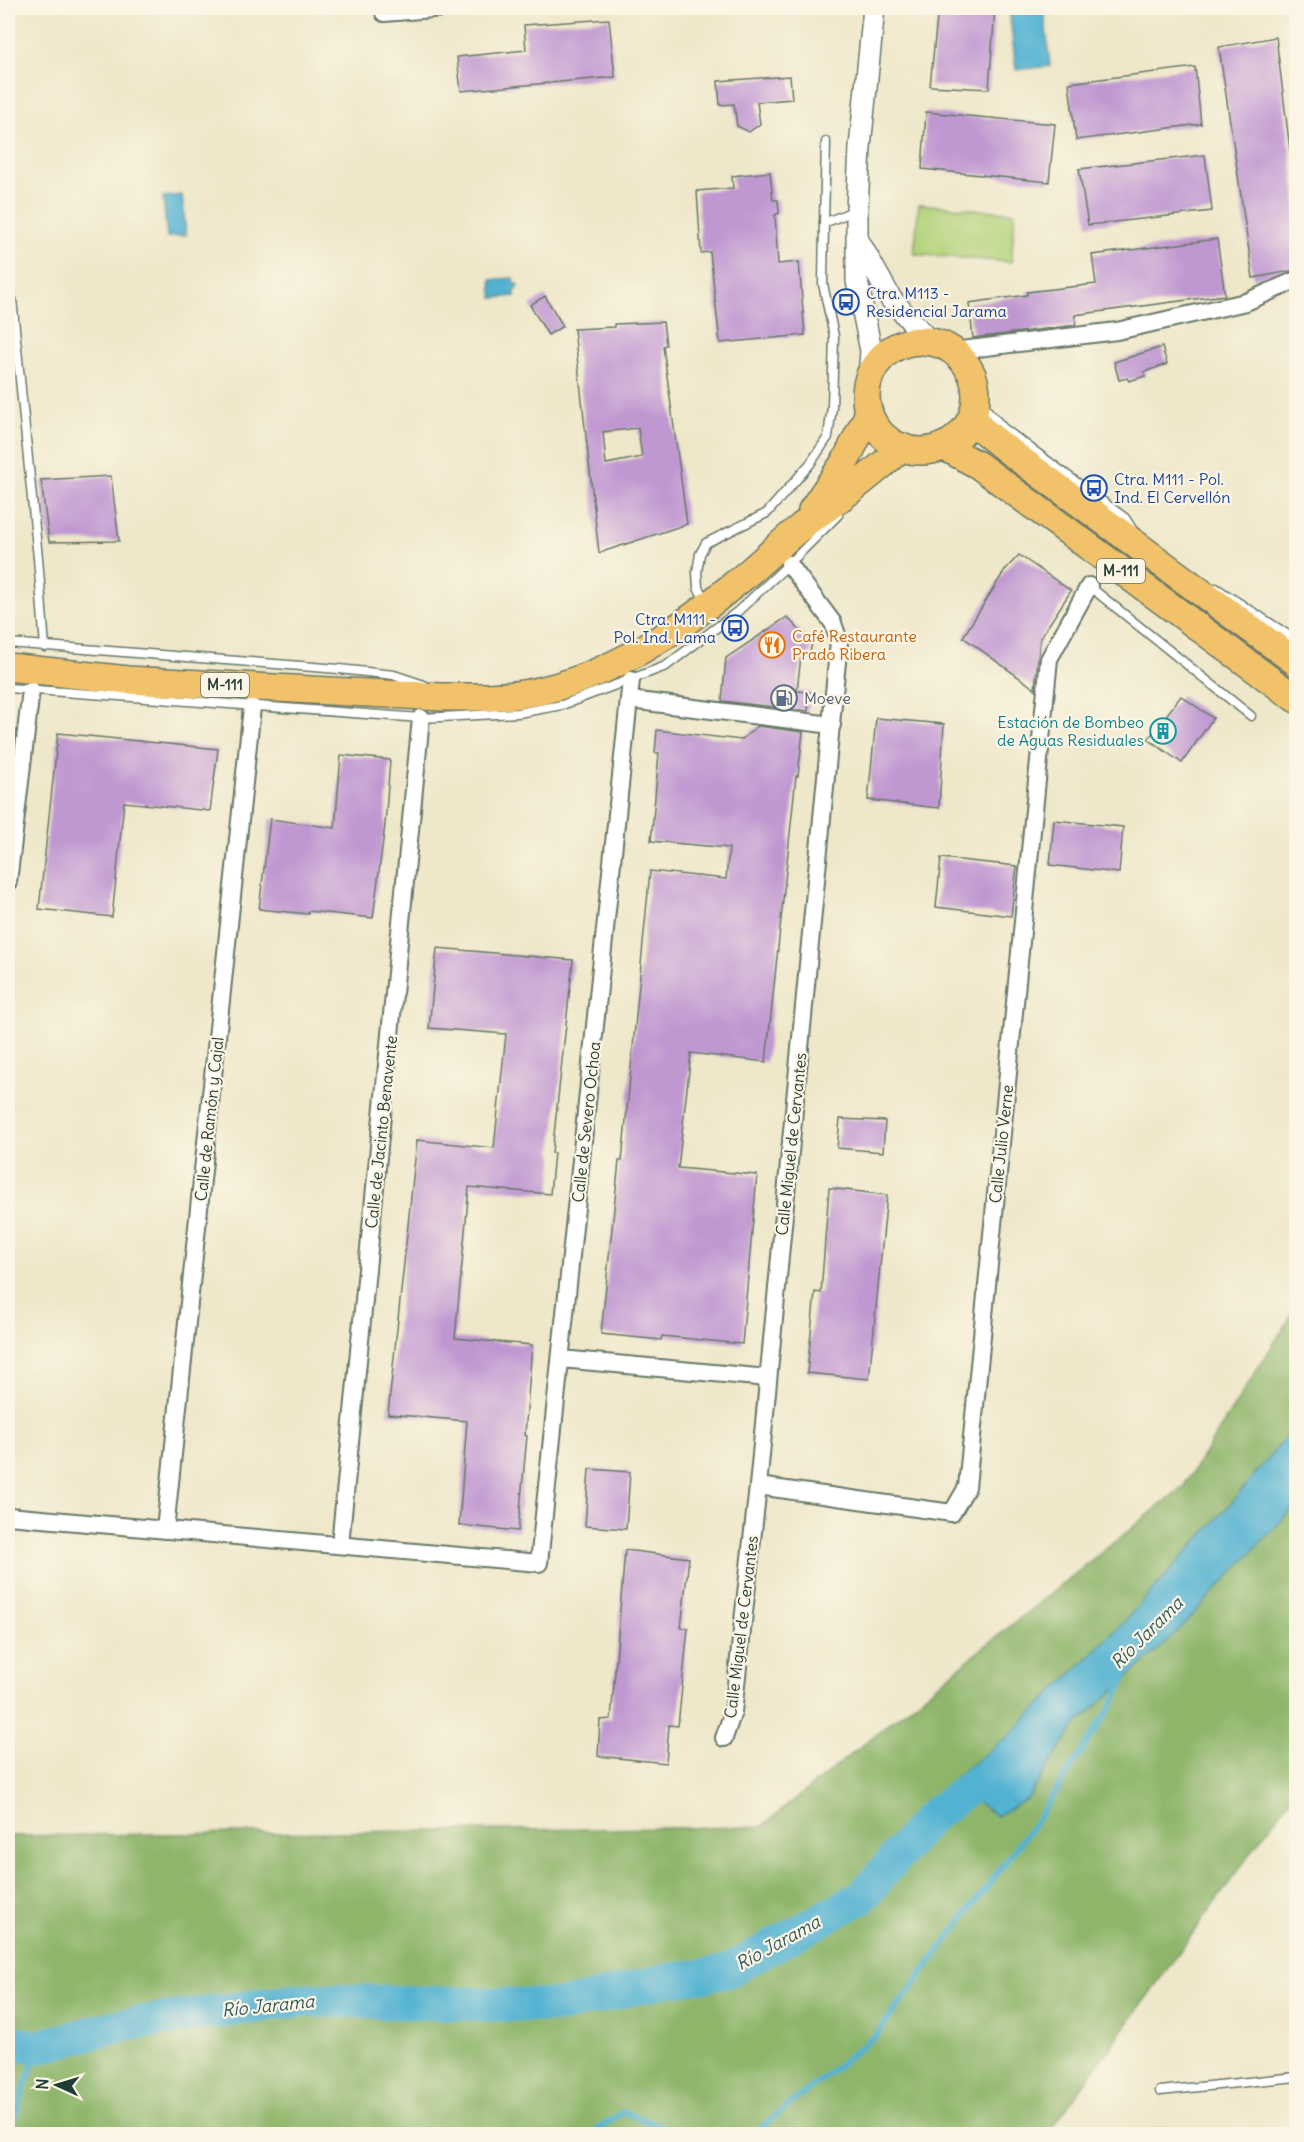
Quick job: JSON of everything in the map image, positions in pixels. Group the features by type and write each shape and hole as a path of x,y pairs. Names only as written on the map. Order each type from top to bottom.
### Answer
{"main road":[{"path":"869,377 879,360 894,347 913,341 941,346"},
{"name":"M-111","path":"941,346 966,363 973,380 974,407 980,428 1296,662"},
{"name":"M-111","path":"869,377 866,395 869,413 879,430 894,444 978,465 1296,699"},
{"name":"M-111","path":"8,667 128,680 442,697 486,697 528,693 578,680 659,640 708,605 803,524 836,502 918,450 962,434 974,407"},
{"name":"M-111","path":"803,524 846,460 869,413"}],"street":[{"path":"384,13 444,8"},
{"path":"869,377 871,351 857,281 857,210 860,147 874,8"},
{"path":"858,240 891,299 941,346 1117,331 1246,302 1296,280"},
{"name":"Calle Miguel de Cervantes","path":"724,1738 733,1712 758,1486 839,640 833,623 789,564"},
{"name":"Calle Julio Verne","path":"758,1486 952,1514 967,1487 1049,659 1089,586"},
{"name":"Calle de Severo Ochoa","path":"340,1545 539,1563 631,680"},
{"path":"8,882 31,690"},
{"path":"630,700 832,725"},
{"name":"Calle de Ramón y Cajal","path":"165,1530 252,707"},
{"name":"Calle de Jacinto Benavente","path":"340,1545 421,718"},
{"path":"561,1359 768,1378"},
{"path":"8,1516 340,1545"}],"lane":[{"path":"708,605 698,588 697,572 700,554 706,543 767,513 810,464 828,437 832,407 834,336 823,284 826,142"},
{"path":"824,223 857,210"},
{"path":"12,299 45,647"},
{"path":"867,490 885,476"},
{"path":"8,688 421,718 518,713 562,705 666,666 736,612 842,512"},
{"path":"1182,576 1215,586 1296,640"},
{"path":"1089,586 1251,716"},
{"path":"8,643 394,675 424,686 442,697"},
{"path":"1160,2091 1296,2077"}],"green space":[{"path":"919,204 1015,213 1011,262 914,254"},
{"path":"1296,1308 1296,1790 1048,2134 848,2134 839,2130 831,2134 8,2134 8,1836 761,1827 1184,1486"}],"water":[{"path":"1009,8 1044,8 1050,66 1016,70"},
{"path":"182,195 186,235 167,237 163,197"},
{"path":"513,278 513,282 519,285 515,296 493,298 491,280"},
{"path":"1296,1425 1296,1505 1174,1635 1075,1726 1027,1799 997,1816 971,1798 954,1778 1008,1736 1123,1623 1232,1502"}],"building":[{"path":"938,8 995,8 989,89 930,86"},
{"path":"609,19 615,77 461,91 457,57 526,50 524,25"},
{"path":"1276,37 1296,198 1296,270 1253,278 1219,47"},
{"path":"1195,67 1201,124 1076,140 1069,83"},
{"path":"790,76 792,99 757,102 760,124 749,132 737,126 734,104 720,105 718,81"},
{"path":"926,112 1055,124 1049,182 922,169"},
{"path":"1205,155 1212,211 1088,225 1079,169"},
{"path":"770,172 773,200 778,200 779,213 775,215 778,264 799,262 805,335 720,343 710,252 701,253 697,191 733,188 732,176"},
{"path":"1217,239 1225,295 1075,315 1076,325 973,338 969,303 1027,295 1027,292 1096,284 1092,255"},
{"path":"545,296 563,326 548,335 530,305"},
{"path":"663,322 666,345 663,346 687,524 599,553 574,329 614,327 614,324","holes":["638,428 642,457 606,464 603,432"]},
{"path":"1162,347 1167,364 1144,372 1145,376 1129,381 1127,378 1119,380 1114,362"},
{"path":"111,476 119,541 49,542 41,480"},
{"path":"1019,555 1071,591 1040,638 1035,689 963,637 1005,570"},
{"path":"787,617 812,643 809,657 801,656 797,691 810,692 808,711 722,701 726,658"},
{"name":"Estación de Bombeo de Aguas Residuales","path":"1181,696 1213,718 1182,763 1148,739"},
{"path":"876,718 944,724 939,808 868,800"},
{"path":"758,726 803,732 798,776 796,776 766,1062 691,1053 678,1168 757,1175 742,1344 662,1336 661,1340 601,1334 619,1161 622,1161 650,871 726,879 729,848 651,841 659,753 655,753 657,730 741,740"},
{"path":"58,733 218,749 210,811 124,802 112,917 39,909"},
{"path":"341,755 390,760 385,825 373,918 308,911 308,914 259,909 270,819 335,828"},
{"path":"1054,820 1123,827 1119,873 1050,865"},
{"path":"941,858 1017,866 1011,916 936,907"},
{"path":"437,948 573,960 552,1153 554,1153 550,1194 469,1187 455,1338 532,1345 525,1435 527,1436 518,1531 459,1525 467,1421 388,1414 417,1140 494,1148 506,1034 429,1028"},
{"path":"840,1119 885,1121 883,1152 837,1148"},
{"path":"829,1188 887,1195 869,1379 807,1373 815,1292 821,1293"},
{"path":"589,1469 630,1472 626,1529 585,1526"},
{"path":"625,1550 689,1558 681,1628 688,1628 678,1726 669,1725 666,1763 598,1756 600,1720 611,1719"}],"waterway":[{"path":"753,2134 877,2034 1037,1820 1112,1705 1126,1676"},
{"name":"Río Jarama","path":"8,2042 38,2047 118,2026 301,2000 563,2006 663,1981 726,1972 862,1897 929,1818 1002,1763"},
{"path":"9,2134 38,2047"},
{"path":"591,2134 623,2112 682,2134"}],"place":[{"name":"Ctra. M113 - Residencial Jarama","path":"846,302"},
{"name":"Ctra. M111 - Pol. Ind. El Cervellón","path":"1094,488"},
{"name":"Ctra. M111 - Pol. Ind. Lama","path":"735,628"},
{"name":"Café Restaurante Prado Ribera","path":"772,645"},
{"name":"Moeve","path":"784,698"},
{"name":"Estación de Bombeo de Aguas Residuales","path":"1163,731"}]}
